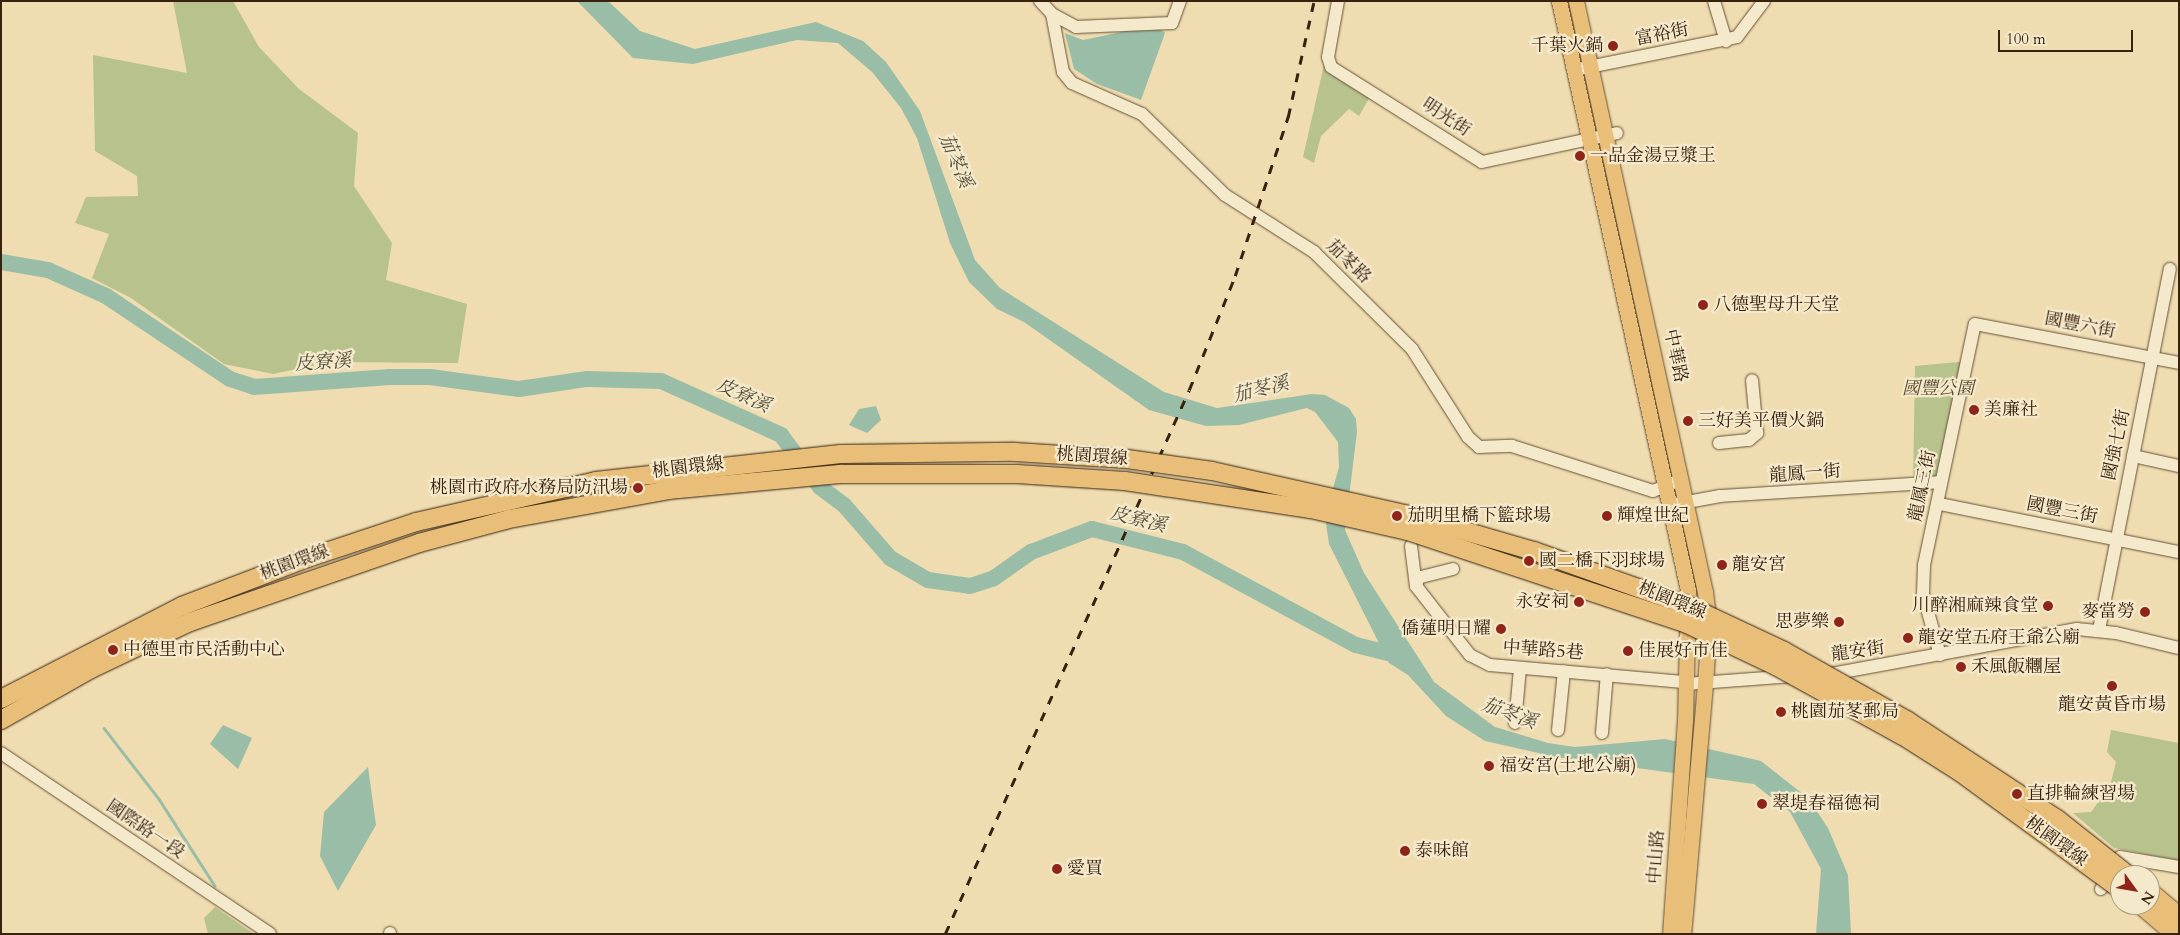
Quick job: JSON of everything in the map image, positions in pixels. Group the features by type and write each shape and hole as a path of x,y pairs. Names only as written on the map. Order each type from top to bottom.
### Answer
{"highway":[{"name":"桃園環線","path":"1,699 182,606 300,561 416,522 596,481 840,454 1015,452 1127,459 1212,471 1409,515 1534,551 1686,605 1784,651 1908,721 2057,819 2115,865"},
{"name":"桃園環線","path":"1,720 91,669 190,622 419,543 509,519 668,490 842,474 1018,474 1125,481 1311,509 1408,531 1685,623 1785,670 1902,736 2110,882"},
{"path":"2160,900 2179,916"},
{"path":"2153,915 2175,934"}],"main road":[{"name":"中華路","path":"1559,1 1667,484 1688,590 1686,683 1693,721"},
{"name":"中華路","path":"1576,1 1592,67 1612,134 1688,502 1709,624 1705,684 1693,721"},
{"path":"1688,786 1693,721"},
{"name":"中山路","path":"1670,934 1688,786"},
{"name":"中山路","path":"1683,934 1688,786"}],"street":[{"path":"1040,1 1052,14 1076,26 1172,23 1180,1"},
{"name":"明光街","path":"1338,1 1328,57 1331,67 1482,162 1612,134"},
{"path":"1714,1 1726,40"},
{"name":"富裕街","path":"1574,70 1737,37 1764,1"},
{"name":"茄苳路","path":"1052,14 1063,72 1072,84 1142,114 1224,195 1314,252 1412,349 1468,437 1479,446 1512,446 1653,491 1682,479"},
{"name":"國強七街","path":"2099,630 2115,539 2170,268"},
{"name":"國豐六街","path":"1975,324 2179,363"},
{"name":"龍鳳三街","path":"1940,655 1923,594 1924,565 1940,504 1941,482 1975,324"},
{"path":"1719,443 1749,440 1758,433 1752,380"},
{"path":"2133,456 2179,466"},
{"name":"龍鳳一街","path":"1671,505 1720,496 1941,482"},
{"name":"國豐三街","path":"1940,504 2179,552"},
{"path":"1411,546 1416,586"},
{"path":"1416,586 1418,578 1453,569"},
{"name":"中華路5巷","path":"1416,586 1470,655 1490,665 1607,674 1686,683"},
{"name":"龍安街","path":"1686,683 1705,684 1843,674 2030,637 2099,630 2179,648"},
{"path":"1515,723 1520,668"},
{"path":"1558,730 1564,671"},
{"path":"1602,733 1607,674"},
{"name":"國際路一段","path":"1,753 270,934"},
{"path":"2101,889 2120,857 2179,867"}],"green space":[{"path":"173,1 233,1 259,47 299,89 358,133 354,186 392,243 386,280 467,304 458,363 331,362 273,374 224,364 131,298 92,278 109,234 75,223 86,197 138,196 137,176 95,151 93,55 187,73"},
{"path":"1324,65 1371,95 1359,116 1349,109 1321,136 1314,163 1303,157"},
{"name":"國豐公園","path":"1969,361 1941,482 1913,484 1915,366"},
{"path":"2111,730 2179,743 2179,861 2114,848 2073,813 2091,812 2110,786 2116,762 2107,752"},
{"path":"215,907 254,934 208,934 204,918"}],"shaded area":[{"path":"577,1 608,1 640,31 695,49 816,22 863,41 886,62 920,111 975,260 1000,288 1164,392 1217,408 1312,394 1325,395 1349,408 1356,419 1357,432 1345,530 1364,573 1434,682 1495,727 1548,743 1575,747 1665,739 1761,761 1808,798 1828,828 1848,875 1851,934 1816,934 1821,869 1790,812 1754,784 1556,757 1485,741 1446,716 1408,675 1389,663 1329,544 1325,517 1339,467 1338,442 1315,412 1307,408 1239,425 1206,426 1149,410 1024,322 997,309 969,282 950,243 917,138 901,108 872,72 838,43 797,40 693,64 633,58"},
{"path":"1155,25 1165,33 1141,100 1097,84 1074,69 1065,33 1083,40"},
{"path":"876,406 881,420 867,433 849,425 859,409"},
{"path":"223,725 252,738 238,769 210,744"},
{"path":"368,767 376,825 338,891 320,856 324,812"}],"waterway":[{"name":"皮寮溪","path":"1,262 48,270 106,296 230,379 254,387 390,377 430,377 519,389 587,379 661,381 781,435 820,487 844,505 890,558 928,580 970,586 994,578 1031,552 1092,529 1183,552 1356,645 1403,657"},
{"path":"104,728 159,799 215,886"}],"railway":[{"path":"945,934 1189,390 1235,276 1288,117 1314,1"}],"place":[{"name":"千葉火鍋","path":"1613,46"},
{"name":"一品金湯豆漿王","path":"1580,156"},
{"name":"八德聖母升天堂","path":"1703,305"},
{"name":"美廉社","path":"1974,410"},
{"name":"三好美平價火鍋","path":"1688,421"},
{"name":"桃園市政府水務局防汛場","path":"638,488"},
{"name":"茄明里橋下籃球場","path":"1397,516"},
{"name":"輝煌世紀","path":"1607,516"},
{"name":"國二橋下羽球場","path":"1529,561"},
{"name":"龍安宮","path":"1722,565"},
{"name":"永安祠","path":"1579,602"},
{"name":"川醉湘麻辣食堂","path":"2048,606"},
{"name":"麥當勞","path":"2145,612"},
{"name":"思夢樂","path":"1839,622"},
{"name":"僑蓮明日耀","path":"1501,629"},
{"name":"龍安堂五府王爺公廟","path":"1908,638"},
{"name":"中德里市民活動中心","path":"113,650"},
{"name":"佳展好市佳","path":"1628,651"},
{"name":"禾風飯糰屋","path":"1961,667"},
{"name":"龍安黃昏市場","path":"2112,686"},
{"name":"桃園茄苳郵局","path":"1781,712"},
{"name":"福安宮(土地公廟)","path":"1489,766"},
{"name":"直排輪練習場","path":"2017,794"},
{"name":"翠堤春福德祠","path":"1762,804"},
{"name":"泰味館","path":"1405,851"},
{"name":"愛買","path":"1057,869"}],"water label":[{"name":"茄苳溪","path":"955,161"},
{"name":"茄苳溪","path":"1261,390"},
{"name":"茄苳溪","path":"1509,714"}]}
